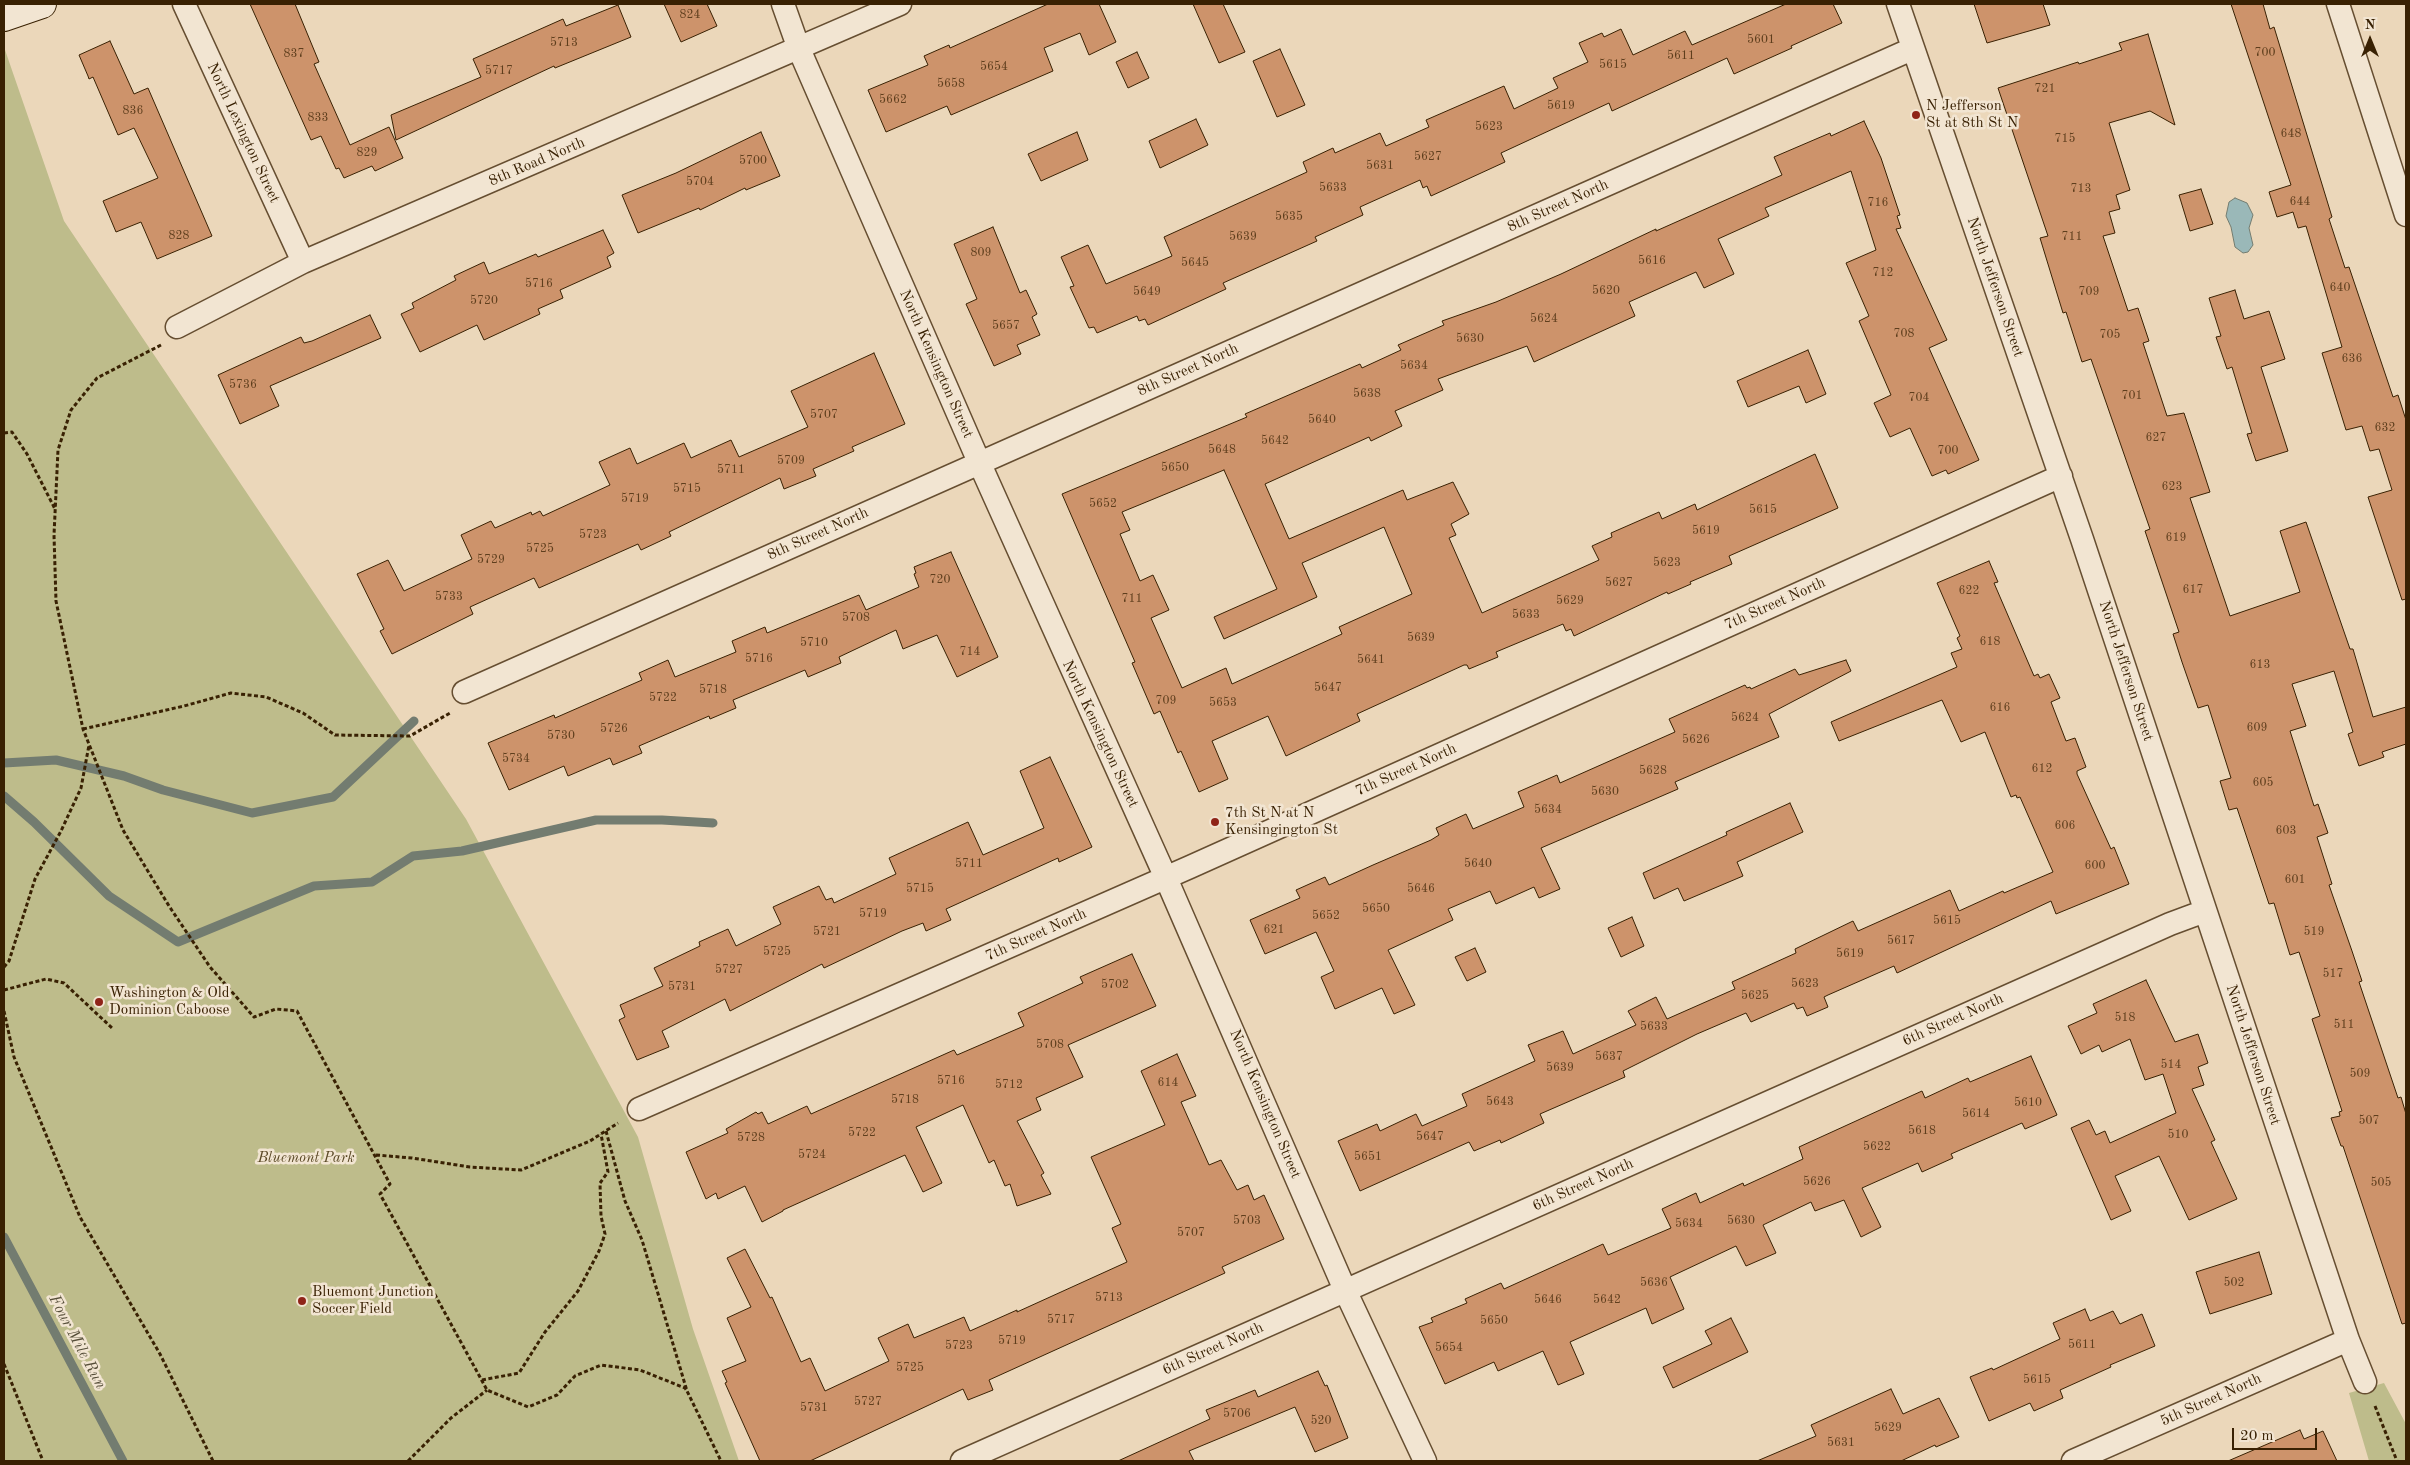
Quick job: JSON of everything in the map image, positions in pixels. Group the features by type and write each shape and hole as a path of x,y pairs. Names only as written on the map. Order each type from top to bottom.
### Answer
{"main road":[{"path":"4,17 42,4"}],"street":[{"name":"North Lexington Street","path":"184,4 303,262"},
{"name":"North Kensington Street","path":"783,4 799,49 979,462 1166,878 1345,1290 1425,1461"},
{"name":"8th Road North","path":"177,327 303,262 900,4"},
{"name":"North Jefferson Street","path":"1898,4 2061,476 2348,1340 2365,1382"},
{"path":"2338,4 2406,215"},
{"name":"8th Street North","path":"464,692 1912,49"},
{"name":"7th Street North","path":"639,1109 1166,878 2061,476"},
{"name":"6th Street North","path":"962,1461 2170,924 2205,911"},
{"name":"5th Street North","path":"2074,1461 2348,1340"}],"path":[{"path":"177,327 173,338 97,378 71,410 58,450 56,601 83,729 123,830 169,906 205,960 254,1017 276,1009 297,1010 390,1184 380,1194 487,1390 528,1406 557,1395 575,1376 600,1365 640,1370 685,1388 687,1391"},
{"path":"4,433 12,432 27,454 56,510"},
{"path":"83,729 184,706 231,693 266,697 303,713 335,735 410,736 448,715 464,692"},
{"path":"4,967 9,961 34,879 61,831 81,788 89,745"},
{"path":"4,990 46,979 64,983 112,1028"},
{"path":"4,1011 14,1057 80,1218 160,1354 213,1461"},
{"path":"376,1155 412,1158 470,1167 521,1170 590,1141 606,1131 625,1200 642,1240 687,1391 721,1461"},
{"path":"482,1380 520,1373 545,1332 578,1292 599,1251 605,1234 600,1216 600,1183 608,1172 601,1134"},
{"path":"4,1364 43,1461"},
{"path":"2365,1382 2397,1461"},
{"path":"408,1461 451,1418 487,1390"}],"green space":[{"name":"Bluemont Park","path":"4,47 64,221 466,819 638,1137 693,1329 739,1461 4,1461"},
{"path":"2384,1383 2406,1424 2406,1461 2369,1461 2349,1393"}],"water":[{"path":"2235,198 2247,203 2253,215 2249,228 2253,245 2248,252 2243,253 2235,247 2231,227 2226,216 2229,202"}],"building":[{"path":"250,4 295,4 319,62 314,64 350,145 389,127 403,158 375,171 372,166 344,178 339,168 336,169 321,136 311,140"},
{"path":"664,4 707,4 717,26 681,42"},
{"path":"1048,4 1099,4 1116,42 1089,55 1080,33 1044,48 1053,71 951,115 947,106 886,132 868,90 928,65 924,56 949,45 950,48"},
{"path":"1193,4 1223,4 1245,52 1219,63"},
{"path":"1786,4 1833,4 1842,23 1734,74 1727,58 1612,111 1609,103 1501,153 1505,162 1431,196 1427,186 1423,188 1420,180 1360,207 1363,215 1315,237 1317,241 1223,283 1226,289 1148,325 1145,319 1139,321 1137,316 1097,333 1094,327 1089,328 1070,287 1074,286 1061,257 1088,245 1106,284 1172,256 1164,237 1307,172 1303,162 1333,148 1335,153 1380,133 1386,146 1429,127 1426,120 1504,86 1514,109 1558,88 1553,78 1588,62 1579,43 1602,33 1604,37 1621,29 1633,55 1685,31 1692,45"},
{"path":"1974,4 2043,4 2050,25 1987,43"},
{"path":"2231,4 2263,4 2270,29 2274,27 2332,217 2329,219 2345,268 2349,267 2393,397 2398,395 2406,420 2406,599 2402,600 2368,497 2392,490 2379,449 2370,451 2362,426 2346,430 2322,353 2342,347 2306,226 2298,228 2293,212 2277,217 2269,192 2291,185"},
{"path":"618,5 631,37 555,68 554,66 396,140 391,115 481,77 473,59 563,19 566,26"},
{"path":"2148,34 2175,125 2150,111 2109,123 2130,190 2116,195 2120,209 2109,212 2115,233 2103,236 2128,311 2138,308 2149,341 2143,343 2167,416 2184,413 2210,492 2190,498 2230,616 2300,592 2280,531 2306,522 2350,649 2353,649 2373,717 2406,707 2406,744 2382,752 2384,757 2359,766 2348,734 2353,732 2334,671 2292,684 2306,726 2290,731 2314,806 2318,804 2328,833 2317,837 2332,884 2329,885 2362,981 2359,982 2398,1098 2401,1097 2406,1114 2406,1323 2402,1324 2343,1146 2341,1146 2331,1118 2340,1116 2339,1112 2342,1111 2312,1019 2320,1016 2299,952 2290,955 2274,903 2269,904 2237,808 2229,810 2220,781 2231,778 2208,705 2198,708 2173,634 2179,632 2145,531 2150,529 2091,359 2082,362 2066,312 2063,313 2040,238 2048,236 1998,88 2122,50 2119,43"},
{"path":"110,41 134,94 148,88 212,236 157,259 141,222 116,232 103,201 158,178 134,128 118,135 93,77 89,79 79,55"},
{"path":"1280,49 1305,105 1277,117 1253,61"},
{"path":"1137,52 1149,78 1128,88 1116,62"},
{"path":"1196,119 1208,145 1160,168 1149,141"},
{"path":"1864,121 1881,158 1900,215 1897,216 1901,228 1896,229 1947,340 1929,348 1979,460 1948,474 1946,470 1932,476 1910,428 1890,437 1874,403 1891,395 1859,321 1869,316 1846,263 1876,250 1851,171 1765,208 1769,216 1718,239 1734,274 1704,288 1696,272 1629,302 1635,316 1534,362 1527,346 1438,379 1443,390 1395,411 1402,426 1371,441 1369,437 1265,484 1289,539 1403,490 1407,500 1453,482 1469,514 1451,524 1456,535 1449,538 1482,613 1599,560 1592,546 1612,537 1611,533 1659,512 1662,519 1695,504 1697,510 1815,454 1838,508 1729,556 1732,564 1574,636 1571,629 1566,631 1563,624 1496,652 1498,657 1469,669 1467,665 1464,665 1357,714 1360,721 1286,756 1268,716 1212,741 1228,779 1199,792 1181,751 1178,753 1160,711 1154,714 1132,663 1135,662 1062,494 1247,417 1245,414 1360,364 1362,368 1401,350 1398,345 1444,325 1442,321 1496,302 1561,274 1656,229 1656,231 1782,175 1774,157 1830,133 1831,136","holes":["1224,470 1277,589 1214,617 1224,639 1317,597 1302,563 1384,527 1412,594 1339,627 1342,634 1232,684 1226,668 1182,688 1151,618 1169,610 1153,575 1140,581 1120,534 1130,530 1122,512"]},
{"path":"761,132 780,176 746,190 745,188 700,210 699,208 638,233 622,195 676,173"},
{"path":"1077,132 1088,160 1041,181 1028,154"},
{"path":"2201,189 2213,224 2190,231 2179,195"},
{"path":"993,227 1020,293 1026,290 1037,314 1032,317 1040,335 1017,345 1021,354 994,366 966,304 977,299 954,244"},
{"path":"603,230 614,253 607,257 611,267 560,290 563,298 538,309 540,314 484,340 477,325 420,352 401,314 414,308 412,303 456,280 454,276 484,262 489,274 536,254 538,257"},
{"path":"2235,290 2244,319 2269,311 2285,359 2261,367 2288,451 2256,461 2247,434 2252,433 2232,367 2227,369 2216,337 2221,336 2209,298"},
{"path":"370,315 381,338 270,386 279,406 240,424 218,375 301,337 304,343 312,341"},
{"path":"1808,350 1826,394 1806,403 1799,386 1748,407 1737,381"},
{"path":"874,353 905,424 852,447 854,451 813,469 816,476 784,489 780,478 669,532 671,536 641,550 638,544 539,588 534,578 470,607 473,614 392,654 380,631 384,629 357,574 388,560 404,591 472,559 461,535 491,521 495,528 531,512 532,515 540,511 543,516 610,485 599,462 630,448 637,464 684,443 691,458 731,440 739,457 808,427 791,391"},
{"path":"951,552 998,657 957,677 937,635 903,649 896,630 839,657 841,663 808,677 805,670 733,700 736,708 710,719 709,716 639,746 642,753 613,765 610,758 568,776 564,766 509,790 488,743 554,715 555,718 642,680 639,673 668,660 675,677 736,652 732,641 765,627 767,633 859,595 866,610 919,587 914,574 916,573 914,567"},
{"path":"1989,561 1998,582 1994,583 2034,676 2038,674 2040,678 2049,674 2060,698 2051,702 2066,741 2075,738 2086,767 2077,771 2077,774 2111,849 2114,847 2129,884 2056,914 2051,901 1897,973 1894,966 1828,995 1824,997 1828,1007 1807,1016 1803,1007 1797,1009 1794,1003 1751,1022 1746,1013 1697,1034 1623,1071 1625,1077 1540,1114 1544,1123 1501,1143 1500,1140 1474,1151 1469,1142 1360,1191 1338,1141 1377,1124 1380,1131 1416,1114 1422,1126 1467,1106 1462,1094 1535,1061 1528,1045 1563,1031 1573,1054 1636,1025 1628,1011 1656,997 1667,1019 1735,989 1732,982 1796,953 1795,949 1853,921 1858,931 1950,890 1959,911 2003,891 2004,893 2053,872 2020,797 2017,798 2016,795 2011,797 1985,732 1961,742 1942,700 1839,741 1831,722 1957,667 1951,653 1962,649 1957,638 1960,636 1937,583"},
{"path":"1846,660 1851,671 1769,714 1779,737 1675,782 1678,789 1541,848 1560,889 1539,898 1534,887 1496,904 1490,891 1448,909 1453,920 1388,950 1415,1005 1394,1014 1382,988 1335,1009 1321,977 1334,971 1316,932 1265,954 1250,920 1300,898 1296,890 1325,877 1329,885 1431,840 1439,835 1436,828 1466,814 1473,829 1524,807 1518,792 1557,775 1560,783 1675,732 1669,719 1745,685 1751,689 1795,669 1799,675"},
{"path":"1050,757 1092,847 1059,862 1058,858 946,909 951,920 926,931 923,923 902,931 824,968 822,964 730,1011 725,999 662,1031 669,1047 637,1060 619,1020 625,1017 620,1005 663,986 654,968 700,946 699,942 728,929 736,946 781,924 773,907 819,886 826,900 832,898 834,903 896,874 889,858 968,822 983,855 1044,828 1020,771"},
{"path":"1790,803 1803,832 1737,862 1743,876 1684,901 1678,888 1654,899 1643,873 1727,835 1726,832"},
{"path":"1632,917 1644,946 1621,957 1608,928"},
{"path":"1475,948 1486,972 1467,981 1455,957"},
{"path":"1132,954 1156,1006 1068,1045 1083,1077 1036,1098 1041,1110 1017,1121 1044,1173 1041,1175 1051,1194 1017,1206 1010,1184 1005,1186 994,1160 989,1163 963,1105 916,1127 942,1183 923,1192 905,1155 783,1210 762,1222 745,1186 718,1199 716,1193 706,1199 686,1152 728,1133 726,1129 756,1112 758,1114 762,1112 768,1124 807,1106 811,1114 954,1050 957,1055 1024,1026 1018,1013 1083,983 1080,977"},
{"path":"2146,980 2175,1042 2198,1034 2208,1063 2198,1067 2204,1085 2192,1089 2215,1140 2211,1142 2237,1199 2189,1220 2159,1156 2115,1176 2131,1211 2111,1220 2071,1128 2089,1120 2096,1135 2105,1131 2110,1143 2176,1113 2163,1074 2145,1080 2130,1039 2102,1052 2099,1045 2081,1054 2068,1026 2097,1013 2093,1004"},
{"path":"1177,1054 1196,1096 1181,1102 1209,1165 1221,1160 1237,1190 1248,1185 1254,1200 1264,1195 1284,1239 1222,1267 1225,1273 989,1380 993,1390 968,1400 963,1389 810,1461 760,1461 725,1383 727,1382 722,1371 746,1361 727,1318 751,1307 727,1258 745,1249 770,1298 772,1297 801,1362 810,1358 825,1391 889,1361 878,1338 908,1324 914,1338 964,1317 970,1331 1017,1310 1017,1312 1127,1262 1112,1228 1121,1224 1091,1157 1165,1125 1141,1071"},
{"path":"2031,1056 2057,1115 2025,1129 2022,1123 1951,1154 1953,1158 1922,1172 1918,1163 1862,1188 1881,1227 1861,1237 1844,1200 1815,1211 1811,1202 1763,1225 1776,1253 1746,1266 1736,1246 1670,1277 1684,1309 1652,1324 1646,1308 1570,1342 1584,1374 1558,1385 1543,1351 1498,1371 1494,1362 1445,1384 1419,1327 1433,1322 1431,1318 1467,1303 1465,1299 1501,1283 1504,1289 1603,1244 1608,1255 1671,1228 1662,1209 1696,1193 1700,1203 1743,1183 1744,1186 1803,1159 1799,1147 1891,1105 1922,1091 1925,1098 1968,1078 1970,1082"},
{"path":"2259,1252 2272,1294 2210,1314 2196,1272"},
{"path":"2085,1309 2090,1321 2113,1311 2120,1324 2142,1314 2155,1346 2110,1365 2111,1367 2060,1390 2063,1398 2034,1411 2030,1403 1989,1421 1970,1377 1992,1368 1993,1370 2060,1339 2053,1323"},
{"path":"1731,1318 1748,1352 1673,1388 1663,1367 1712,1344 1705,1331"},
{"path":"1318,1371 1325,1386 1327,1385 1348,1438 1315,1452 1295,1407 1189,1451 1194,1461 1118,1461 1210,1419 1206,1410 1255,1390 1258,1397"},
{"path":"1891,1389 1903,1414 1939,1398 1959,1437 1936,1447 1935,1445 1901,1461 1757,1461 1816,1436 1811,1425"},
{"path":"2300,1430 2304,1439 2323,1431 2337,1461 2228,1461"}],"waterway":[{"path":"4,763 56,760 124,776 163,790 252,813 333,797 414,721"},
{"path":"4,796 34,822 109,896 178,942 314,886 372,882 413,856 462,851 596,820 662,820 713,823"},
{"name":"Four Mile Run","path":"4,1237 123,1461"}],"place":[{"name":"N Jefferson St at 8th St N","path":"1916,115"},
{"name":"7th St N at N Kensingington St","path":"1215,822"},
{"name":"Washington & Old Dominion Caboose","path":"99,1002"},
{"name":"Bluemont Junction Soccer Field","path":"302,1301"}]}
